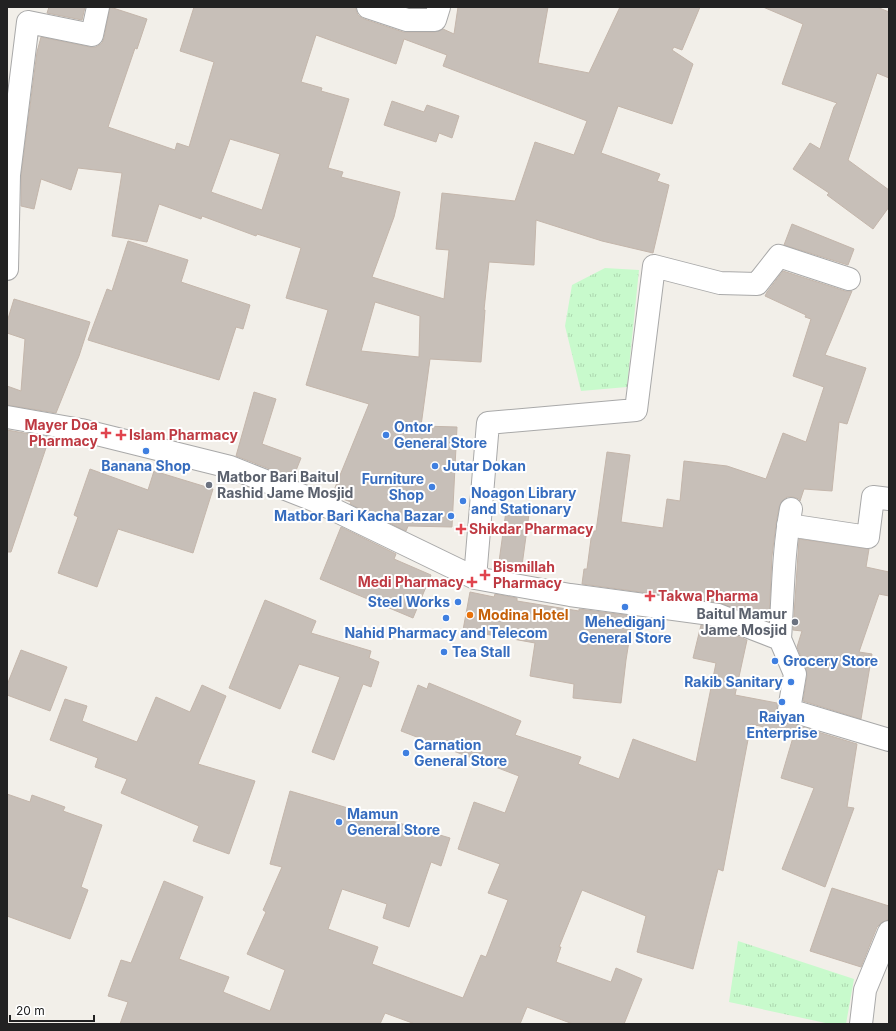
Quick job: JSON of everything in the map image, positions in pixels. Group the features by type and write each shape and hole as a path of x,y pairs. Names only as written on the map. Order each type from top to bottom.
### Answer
{"street":[{"path":"7,269 9,175 28,22 92,35 98,7"},
{"path":"368,7 407,20 435,20 439,7"},
{"path":"475,578 488,423 636,410 654,266 720,283 757,284 779,256 849,279"},
{"path":"7,417 81,430 230,467 316,500 475,578 570,595 718,615 780,639"},
{"path":"889,498 873,497 868,536 790,517 780,639 795,674 789,710 889,740"},
{"path":"860,1024 864,990 889,932"}],"green space":[{"path":"605,268 639,270 627,387 581,391 565,326 572,285"},
{"path":"738,941 854,979 846,1024 830,1024 729,1002"}],"building":[{"path":"49,7 85,7 82,20 47,13"},
{"path":"110,7 147,19 137,49 135,48 108,127 175,150 177,143 189,147 214,62 180,51 194,7 356,7 358,15 364,19 403,32 435,32 443,29 454,34 458,7 548,7 538,63 589,73 620,7 700,7 682,50 674,47 672,50 693,64 672,124 618,106 601,153 660,174 657,181 669,185 653,253 602,241 536,220 534,265 489,262 481,362 430,359 421,426 457,427 452,527 408,526 406,531 350,504 351,502 332,495 369,404 306,385 328,310 286,298 301,248 257,234 256,236 202,216 201,219 159,204 147,242 112,236 122,173 78,168 71,190 41,179 34,209 21,206 21,176 37,52 41,37 90,47 96,47 102,43","holes":["316,35 396,64 404,39 447,55 443,66 587,121 574,155 535,142 515,201 442,193 436,249 449,250 444,299 372,277 394,217 400,192 341,177 343,172 328,168 349,99 321,91 322,88 301,82","230,139 280,154 262,210 211,192","375,302 420,316 419,357 361,351"]},
{"path":"763,7 877,7 889,12 889,78 877,73 848,160 889,190 889,207 873,229 827,195 829,193 793,169 810,143 820,149 834,107 837,103 782,84 803,24"},
{"path":"392,101 424,112 427,105 459,116 452,138 439,133 436,142 384,125"},
{"path":"792,224 854,249 848,265 784,245"},
{"path":"128,241 188,260 181,282 250,305 243,329 236,327 219,380 88,340 107,289 112,291"},
{"path":"783,271 845,291 852,291 825,355 866,368 847,424 839,422 832,491 804,489 800,501 799,499 793,497 787,497 782,501 779,507 772,556 769,621 720,603 582,584 584,569 587,569 592,531 596,531 607,452 630,455 621,522 663,528 667,499 680,501 684,461 727,466 766,479 783,433 806,442 824,387 793,376 811,319 805,317 806,315 765,296"},
{"path":"14,299 90,322 79,356 56,413 7,405 7,386 21,391 25,339 7,333 7,322"},
{"path":"254,392 276,399 262,444 301,458 293,478 236,456"},
{"path":"7,430 47,437 46,438 49,439 11,552 7,552"},
{"path":"90,469 148,490 154,471 213,489 193,553 118,529 97,587 58,573 78,517 74,515"},
{"path":"506,511 529,514 521,573 498,569"},
{"path":"341,527 396,554 394,559 431,575 413,618 320,579"},
{"path":"799,539 869,549 866,567 889,572 889,596 879,594 859,652 872,654 861,719 803,701 807,676 806,669 797,647 802,631 793,630"},
{"path":"470,592 494,597 495,594 517,598 517,601 579,611 579,609 633,616 621,703 573,698 574,684 530,676 535,643 463,630"},
{"path":"265,600 316,621 311,633 371,651 369,658 379,662 371,687 363,684 334,760 312,752 340,677 299,664 280,709 229,688"},
{"path":"701,625 715,627 747,640 735,695 777,703 777,714 785,722 857,744 847,807 854,808 825,887 782,869 814,788 781,778 794,734 751,724 723,871 718,869 693,969 637,952 646,916 582,890 559,947 561,947 556,962 611,982 616,968 642,979 624,1024 573,1024 527,1007 520,1024 415,1024 385,1013 380,1024 120,1024 128,1002 108,996 121,960 131,963 164,881 203,897 179,959 229,977 223,992 270,1011 285,970 247,954 266,912 263,910 282,867 270,864 290,791 450,838 441,866 431,862 409,927 383,918 387,904 342,889 328,929 378,947 372,964 463,998 481,955 486,957 508,900 488,893 500,864 458,849 474,802 505,813 519,776 401,731 418,685 427,689 429,683 521,721 515,735 581,757 578,764 619,779 633,739 696,762 716,663 693,658"},
{"path":"21,650 67,667 50,711 7,695 7,685"},
{"path":"202,685 226,696 198,764 255,781 229,854 193,841 199,826 121,793 127,779 95,767 98,758 50,740 65,699 87,706 82,721 137,742 156,697 190,712"},
{"path":"7,794 30,802 32,795 65,807 63,811 102,825 81,887 88,890 70,939 7,916"},
{"path":"832,888 889,906 888,920 882,922 877,927 861,967 810,951"}],"place":[{"name":"Mayer Doa Pharmacy","path":"106,433"},
{"name":"Islam Pharmacy","path":"121,435"},
{"name":"Ontor General Store","path":"386,435"},
{"name":"Banana Shop","path":"146,451"},
{"name":"Jutar Dokan","path":"435,466"},
{"name":"Matbor Bari Baitul Rashid Jame Mosjid","path":"209,485"},
{"name":"Furniture Shop","path":"432,487"},
{"name":"Noagon Library and Stationary","path":"463,501"},
{"name":"Matbor Bari Kacha Bazar","path":"451,516"},
{"name":"Shikdar Pharmacy","path":"461,529"},
{"name":"Bismillah Pharmacy","path":"485,575"},
{"name":"Medi Pharmacy","path":"472,582"},
{"name":"Takwa Pharma","path":"650,596"},
{"name":"Steel Works","path":"458,602"},
{"name":"Mehediganj General Store","path":"625,607"},
{"name":"Modina Hotel","path":"470,615"},
{"name":"Nahid Pharmacy and Telecom","path":"446,618"},
{"name":"Baitul Mamur Jame Mosjid","path":"795,622"},
{"name":"Tea Stall","path":"444,652"},
{"name":"Grocery Store","path":"775,661"},
{"name":"Rakib Sanitary","path":"791,682"},
{"name":"Raiyan Enterprise","path":"782,702"},
{"name":"Carnation General Store","path":"406,753"},
{"name":"Mamun General Store","path":"339,822"}]}
